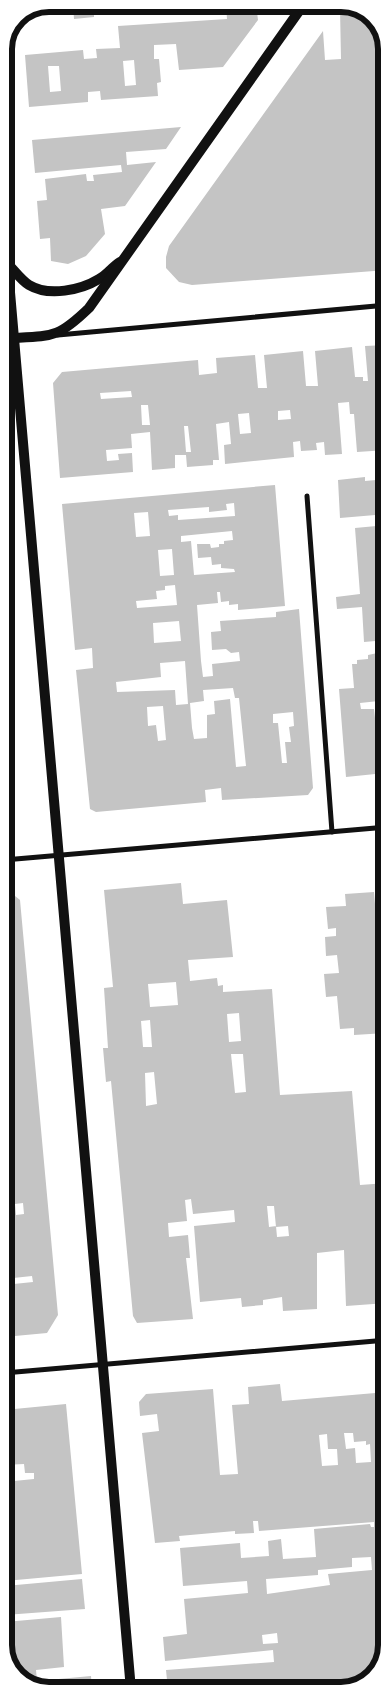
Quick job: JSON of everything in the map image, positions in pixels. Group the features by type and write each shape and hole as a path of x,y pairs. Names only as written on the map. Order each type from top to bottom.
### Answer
{"main road":[{"path":"12,339 55,335 74,322 89,308 298,13"},
{"path":"12,267 29,285 46,291 82,288 102,278 110,268 120,262"},
{"path":"12,370 59,855 130,1681"}],"street":[{"path":"55,335 378,306"},
{"path":"307,496 332,832"},
{"path":"12,859 378,828"},
{"path":"12,1372 378,1341"}],"building":[{"path":"74,12 114,12 94,14 94,17 74,19"},
{"path":"227,13 257,13 258,20 223,67 179,70 176,44 154,45 154,59 159,59 161,82 157,83 158,96 101,100 100,91 88,92 88,102 29,107 25,55 83,50 84,59 97,58 96,49 120,48 118,26 227,19","holes":["134,60 136,85 125,86 123,61","48,66 59,66 61,91 50,92"]},
{"path":"340,13 356,15 371,27 378,42 378,271 192,285 179,282 166,268 169,246 323,31 325,60 341,59"},
{"path":"181,127 166,149 126,152 127,165 156,162 125,206 101,209 105,234 86,256 68,264 51,261 50,238 40,239 37,201 47,200 45,179 86,174 87,181 94,181 93,175 122,172 121,165 35,173 32,140"},
{"path":"378,345 378,451 357,452 354,414 350,414 349,402 338,403 342,454 325,455 324,442 316,443 317,450 301,451 300,441 293,442 294,457 225,464 224,445 231,444 229,422 216,424 219,460 213,460 213,465 187,467 186,455 175,455 175,468 152,470 150,432 131,434 132,448 106,450 107,461 119,460 118,454 132,453 133,472 60,478 53,383 62,372 198,360 199,375 217,373 216,358 255,355 258,388 267,388 264,355 303,351 306,386 318,386 315,351 352,347 355,377 363,377 363,381 368,381 365,346","holes":["131,391 132,397 101,399 100,393","141,405 148,405 150,425 142,425","290,410 291,419 278,420 278,411","249,413 251,433 240,434 238,414","184,426 188,426 191,452 186,452"]},
{"path":"365,477 365,481 378,480 378,515 340,518 338,480"},
{"path":"275,485 285,606 238,610 238,604 229,605 229,601 221,602 220,592 217,592 218,603 197,605 201,661 203,677 213,676 212,664 240,661 239,652 231,653 226,649 212,650 211,632 221,631 220,621 276,617 276,612 299,609 313,788 308,795 222,800 221,788 205,790 206,802 96,812 90,809 76,670 93,668 92,648 75,650 62,504","holes":["234,503 235,516 178,520 178,515 169,516 168,510 209,507 209,512 227,510 226,504","148,512 150,536 136,537 134,513","232,531 233,540 224,541 224,544 219,544 219,547 211,548 210,544 197,544 198,558 211,557 212,565 221,564 221,568 234,569 235,572 194,575 191,541 181,542 181,536","172,549 174,575 160,576 158,550","175,585 177,605 137,608 136,601 157,599 156,591 165,590 165,586","179,621 181,641 154,643 153,623","185,661 188,704 176,705 175,690 117,692 116,682 161,677 160,663","233,688 235,698 239,698 246,766 236,767 230,699 214,701 215,714 207,715 207,738 194,739 190,703 204,701 203,690","163,706 166,740 158,741 156,725 148,726 147,707","293,712 294,726 289,727 291,742 285,742 287,763 282,763 278,723 273,723 273,714"]},
{"path":"378,526 378,641 364,642 362,607 337,609 336,597 360,594 355,528"},
{"path":"378,653 378,701 360,703 361,709 374,709 378,736 378,774 346,777 339,689 354,688 352,664 357,664 357,660 368,659 368,655"},
{"path":"181,883 183,904 227,900 233,957 188,960 190,981 217,978 218,986 223,985 223,992 272,989 280,1095 352,1091 360,1185 378,1184 378,1304 346,1306 344,1250 317,1253 317,1309 283,1311 282,1297 263,1300 263,1305 242,1307 241,1298 200,1302 194,1226 235,1222 234,1210 193,1214 191,1199 185,1200 187,1221 168,1223 169,1237 188,1235 190,1258 186,1258 193,1319 137,1323 133,1316 111,1081 106,1082 103,1048 108,1048 104,988 113,987 104,890","holes":["176,982 178,1005 150,1007 148,984","239,1013 241,1041 229,1042 227,1014","150,1020 152,1047 143,1047 141,1021","231,1054 243,1054 246,1092 235,1093","154,1072 157,1104 146,1106 145,1073","267,1206 274,1206 276,1226 269,1227","288,1226 289,1236 277,1237 276,1227"]},
{"path":"374,892 375,904 378,904 378,1034 354,1035 354,1028 340,1029 337,996 326,997 324,974 339,973 337,955 326,956 325,937 336,936 336,928 328,929 326,907 346,906 345,894"},
{"path":"12,896 15,896 20,900 58,1315 47,1333 12,1336 12,1284 33,1282 32,1276 12,1278","holes":["23,1203 24,1214 16,1215 15,1204"]},
{"path":"280,1384 282,1401 378,1393 378,1650 374,1663 364,1674 354,1680 342,1682 167,1681 166,1670 274,1662 273,1650 165,1661 163,1637 187,1634 184,1599 248,1593 247,1581 183,1586 180,1548 240,1543 241,1558 269,1556 268,1541 281,1539 283,1559 316,1557 314,1529 370,1524 371,1527 374,1527 374,1522 259,1531 258,1521 253,1521 254,1533 235,1534 235,1531 179,1536 180,1541 155,1543 142,1433 159,1431 157,1414 140,1416 139,1402 146,1394 213,1389 220,1475 238,1474 232,1405 249,1404 248,1387","holes":["344,1433 353,1433 354,1442 366,1441 366,1445 370,1444 371,1462 356,1463 355,1448 346,1449","327,1434 328,1449 337,1449 338,1465 322,1466 319,1435","371,1557 372,1570 328,1574 330,1585 267,1594 266,1579 318,1575 318,1570 352,1567 352,1558","277,1633 278,1643 263,1644 262,1635"]},
{"path":"66,1404 82,1574 12,1580 12,1481 34,1479 34,1473 25,1473 24,1464 12,1465 12,1409"},
{"path":"82,1579 85,1609 12,1614 12,1585"},
{"path":"61,1617 64,1667 36,1670 37,1679 25,1672 14,1657 12,1621"},
{"path":"91,1676 91,1681 43,1680"}]}
